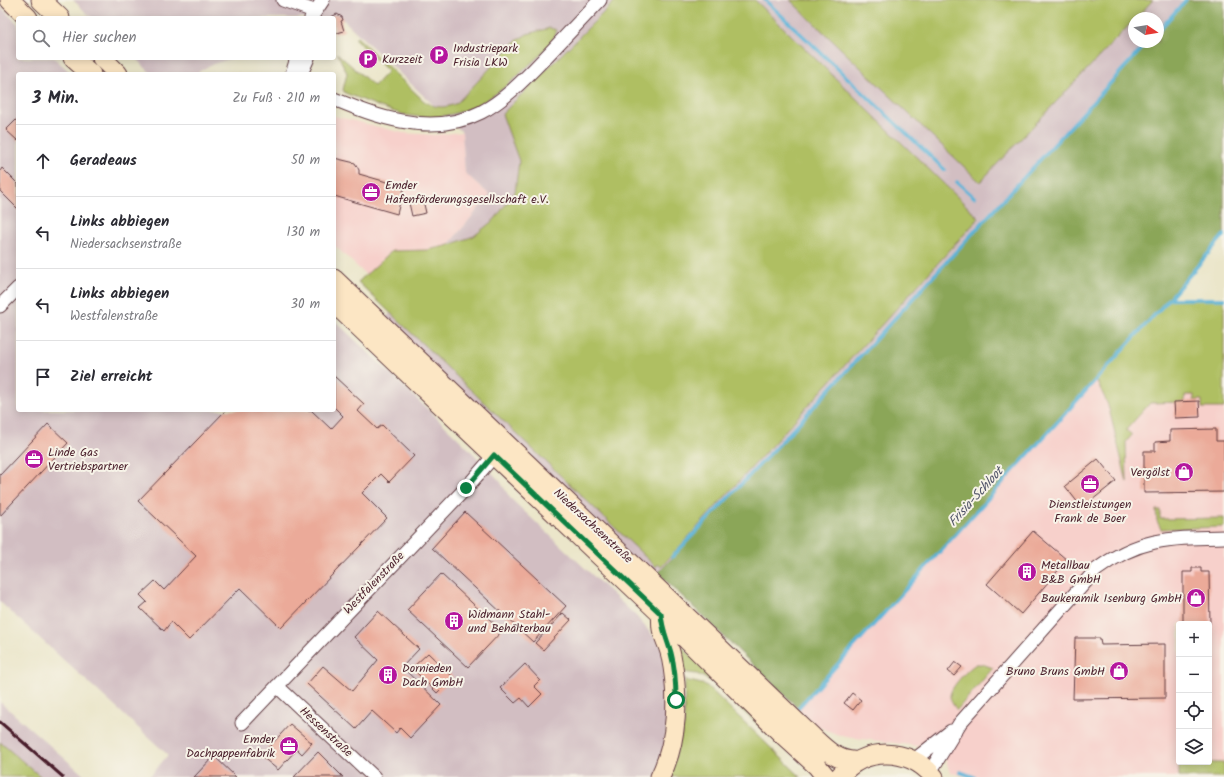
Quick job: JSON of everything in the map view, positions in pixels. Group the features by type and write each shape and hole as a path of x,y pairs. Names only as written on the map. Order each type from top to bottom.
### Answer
{"main road":[{"path":"10,0 26,16"},
{"path":"41,0 58,16"},
{"path":"75,60 89,72"},
{"path":"104,60 116,72"},
{"name":"Niedersachsenstraße","path":"336,281 661,614 817,766 826,777"},
{"name":"Niedersachsenstraße","path":"336,305 500,449 823,746 839,758 848,761 858,761"},
{"path":"660,777 666,764 672,737 676,690 671,654 662,630 661,614"},
{"name":"Niedersachsenstraße","path":"839,777 858,761 875,755 889,754 914,760 932,774"}],"street":[{"path":"283,0 315,16 324,0"},
{"path":"336,100 380,116 402,122 429,124 467,119 490,109 511,93 600,0"},
{"path":"292,72 296,60"},
{"path":"302,72 307,60"},
{"path":"0,306 16,290"},
{"name":"Westfalenstraße","path":"242,723 500,449"},
{"path":"914,760 960,723 1076,590 1109,559 1135,547 1158,540 1224,537"},
{"name":"Hessenstraße","path":"277,686 374,777"},
{"path":"932,774 960,723"}],"shaded area":[{"path":"73,0 1186,0 1164,24 1164,12 1128,12 1128,48 1142,48 785,438 644,587 373,331 398,305 490,195 465,173 462,132 337,14 333,16 90,16"},
{"path":"0,6 16,22 16,60 56,60 70,72 16,72 16,412 336,412 336,322 464,444 500,481 510,498 636,616 659,643 674,670 660,777 149,777 168,755 0,602"},
{"path":"137,60 226,60 210,65 198,72 150,72"},
{"path":"336,116 403,133 435,135 462,132 465,173 490,195 398,305 336,247"},
{"path":"1169,299 1224,299 1224,777 970,777 950,773 946,760 926,743 917,746 841,736 819,727 798,708"},
{"path":"0,702 86,777 0,777"}],"green space":[{"path":"616,0 755,0 979,218 661,567 658,564 656,567 358,282 392,251 427,250 446,246 474,236 495,219 515,192 519,161 502,114"},
{"path":"790,0 1153,0 1142,12 1128,12 1128,26 980,182"},
{"path":"1186,0 1224,0 1224,235 1169,299 798,708 658,573 785,438 1142,48 1164,48 1164,24"},
{"path":"550,28 557,30 548,46 512,81 499,92 484,101 453,114 437,117 420,117 402,114 345,93 343,90 347,73 337,53 374,86 388,71 355,39 357,37 424,101 432,105 444,107 457,103 516,41 527,34"},
{"path":"1169,299 1224,299 1224,408 1202,408 1202,400 1194,400 1194,395 1185,395 1185,402 1150,403 1126,430 1132,435 1126,442 1127,482 1108,405 1096,379"},
{"path":"1156,510 1160,510 1160,519 1224,518 1224,527 1161,529 1157,521"},
{"path":"675,640 774,736 771,737 711,681 697,674 681,672"},
{"path":"976,664 982,664 993,668 957,710 951,700 951,692 960,678"},
{"path":"685,680 706,685 801,777 669,777 684,725"},
{"path":"0,742 41,777 0,777"},
{"path":"1212,763 1224,763 1224,777 1179,777 1179,765 1212,765"}],"building":[{"path":"337,14 342,17 343,20 341,21 344,31 336,33 336,16 333,16"},
{"path":"16,120 16,139 6,130"},
{"path":"336,158 355,163 359,170 359,174 404,187 397,214 336,197"},
{"path":"2,168 16,182 16,207 0,191 0,171"},
{"path":"423,200 426,213 412,216 409,203"},
{"path":"336,378 364,404 358,411 377,429 382,425 414,456 389,482 381,474 362,493 387,518 281,628 240,588 189,640 171,622 164,631 140,608 147,602 140,595 155,581 164,590 196,556 138,501 224,412 313,412 331,429 343,416 336,409"},
{"path":"1199,401 1200,417 1175,418 1174,402"},
{"name":"Linde Gas Vertriebspartner","path":"48,424 68,443 0,516 0,475"},
{"name":"Vergölst","path":"1216,429 1216,441 1224,441 1224,492 1144,493 1144,451 1155,451 1155,442 1170,441 1170,430"},
{"name":"Dienstleistungen Frank de Boer","path":"1098,459 1116,481 1082,508 1065,486"},
{"path":"465,512 566,606 533,642 432,548"},
{"name":"Metallbau B&B GmbH","path":"1033,531 1067,560 1021,614 987,584"},
{"name":"Baukeramik Isenburg GmbH","path":"1192,568 1201,568 1201,572 1209,572 1210,621 1183,621 1183,572 1192,572"},
{"name":"Widmann Stahl- und Behälterbau","path":"441,574 502,631 468,667 407,610"},
{"name":"Dornieden Dach GmbH","path":"378,611 419,649 402,667 441,705 410,738 400,728 396,733 372,711 356,729 307,684 323,666 352,691 378,660 354,637"},
{"path":"563,613 571,620 543,650 535,643"},
{"name":"Bruno Bruns GmbH","path":"1075,638 1100,638 1101,645 1165,644 1165,698 1073,699"},
{"path":"428,653 453,677 437,693 412,668"},
{"path":"955,662 962,667 954,676 948,671"},
{"path":"525,664 540,680 534,686 542,694 529,707 521,698 515,703 500,688"},
{"path":"852,693 861,700 853,710 844,703"},
{"name":"Emder Dachpappenfabrik","path":"290,724 312,743 302,754 297,749 278,770 261,756"},
{"path":"318,752 343,777 294,777"},
{"path":"214,756 236,777 194,777"}],"waterway":[{"path":"765,0 945,170"},
{"path":"1164,24 1186,0"},
{"path":"672,557 785,438 1142,48"},
{"path":"957,182 974,197"},
{"name":"Frisia-Schloot","path":"1224,235 1169,299 1224,299"},
{"name":"Frisia-Schloot","path":"798,708 1169,299"},
{"path":"960,772 974,777"}],"railway":[{"path":"0,722 63,777"}],"place":[{"name":"Industriepark Frisia LKW","path":"439,55"},
{"name":"Kurzzeit","path":"368,59"},
{"name":"Emder Hafenförderungsgesellschaft e.V.","path":"371,192"},
{"name":"Linde Gas Vertriebspartner","path":"34,459"},
{"name":"Vergölst","path":"1184,472"},
{"name":"Dienstleistungen Frank de Boer","path":"1090,484"},
{"name":"Metallbau B&B GmbH","path":"1027,572"},
{"name":"Baukeramik Isenburg GmbH","path":"1196,598"},
{"name":"Widmann Stahl- und Behälterbau","path":"454,621"},
{"name":"Bruno Bruns GmbH","path":"1119,671"},
{"name":"Dornieden Dach GmbH","path":"388,675"},
{"name":"Emder Dachpappenfabrik","path":"289,746"}],"route":[{"path":"466,488 494,455 661,614 662,630 671,654 674,670 676,700"}]}
